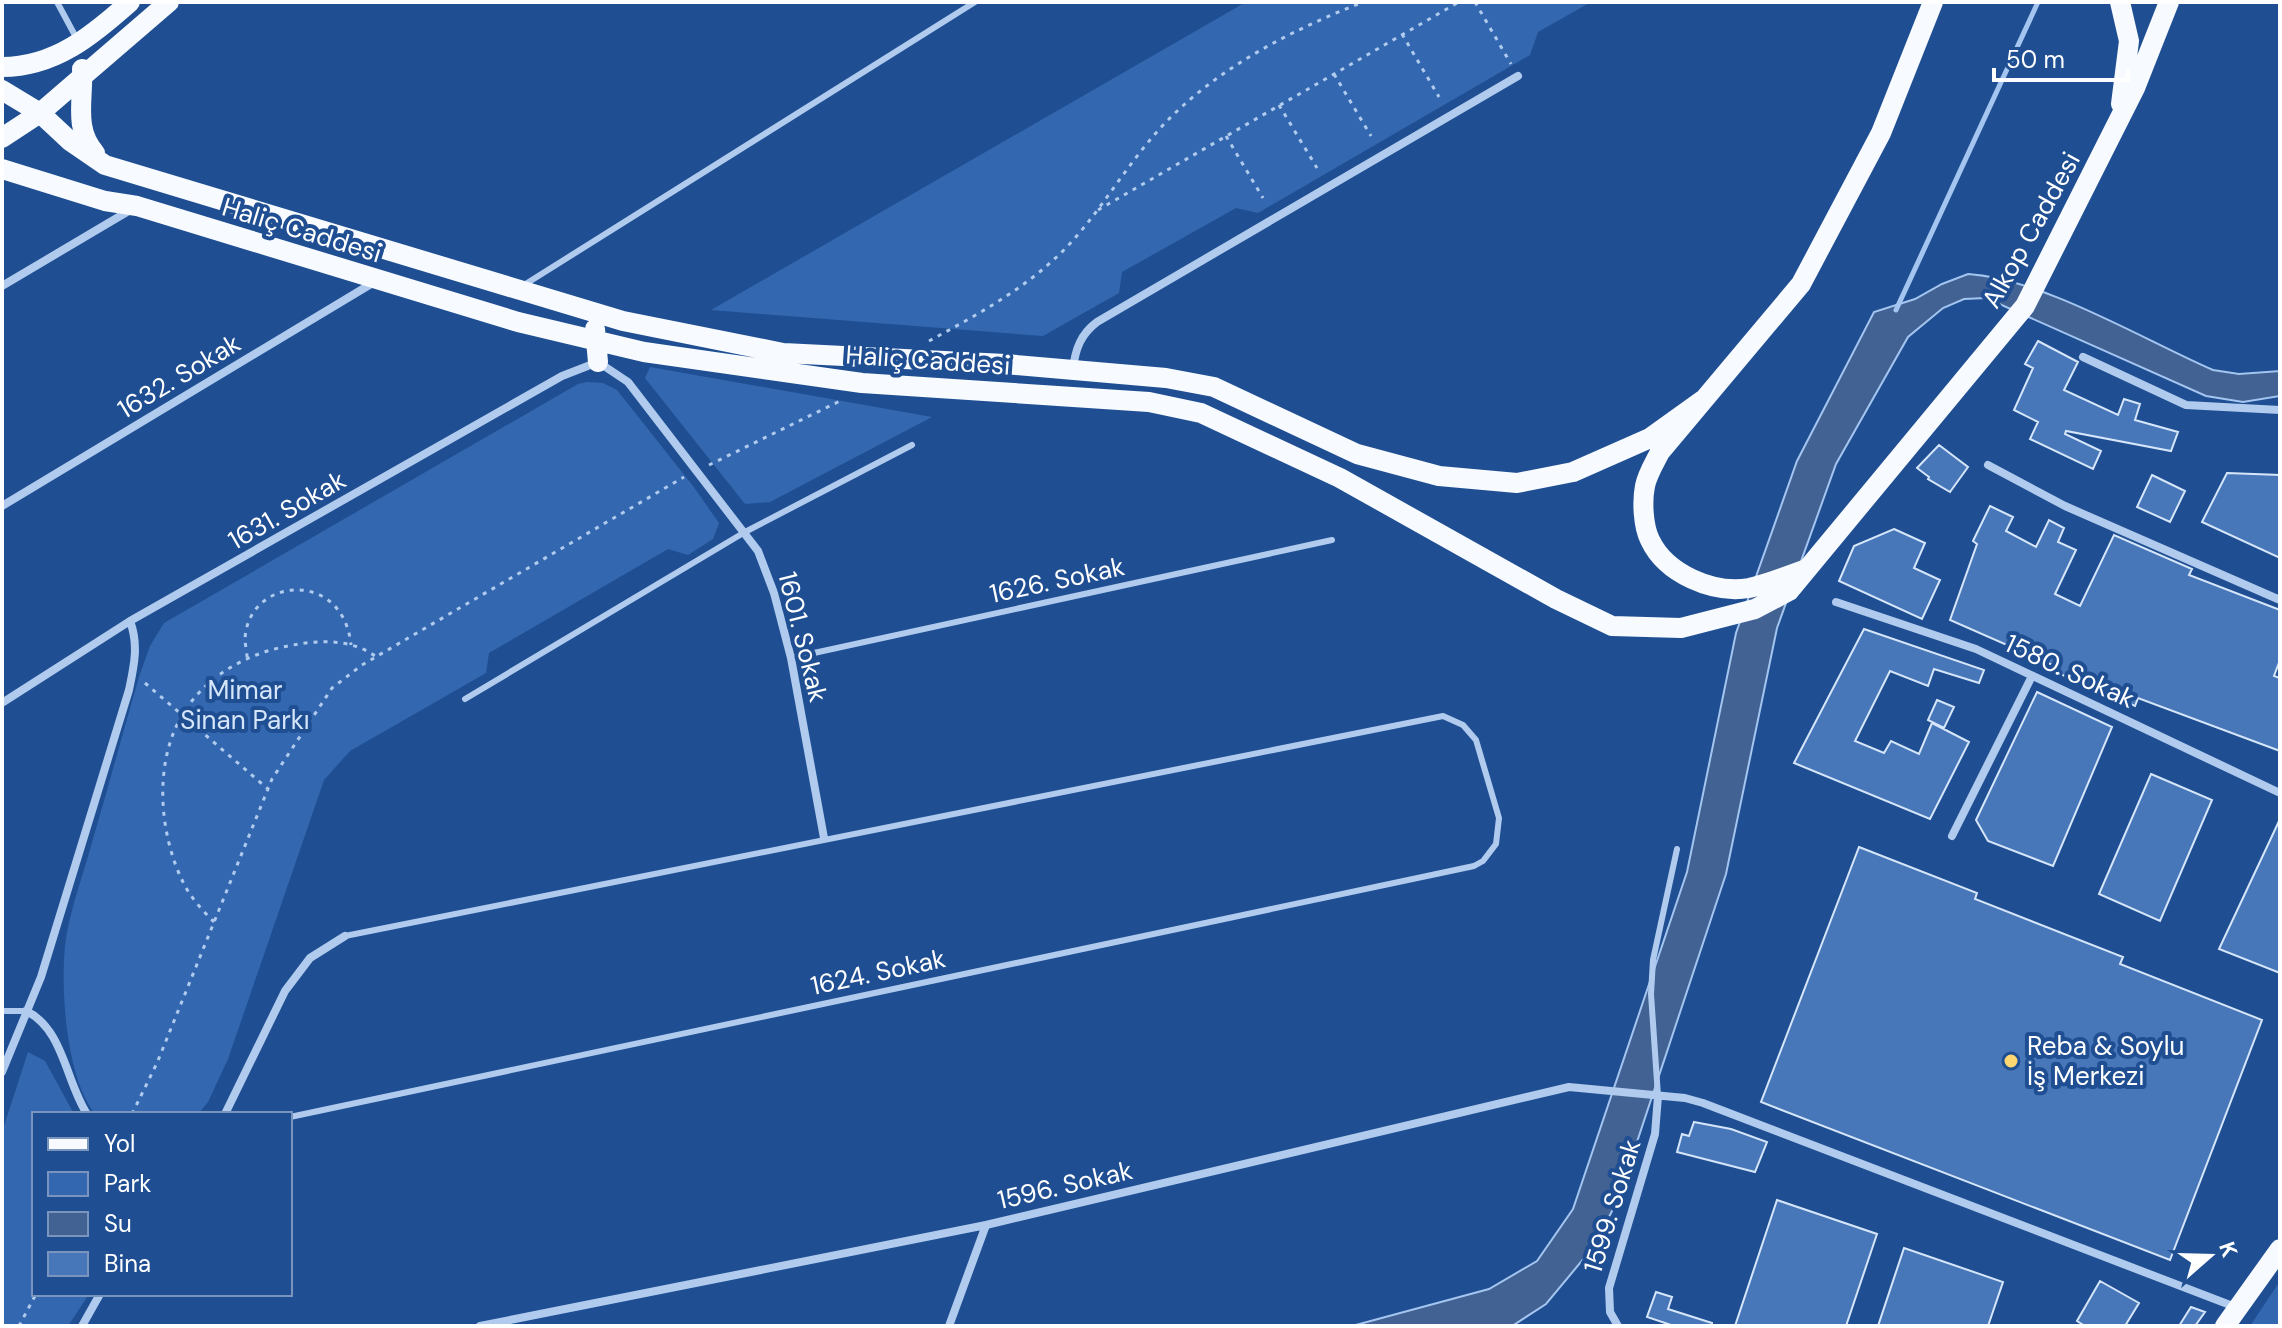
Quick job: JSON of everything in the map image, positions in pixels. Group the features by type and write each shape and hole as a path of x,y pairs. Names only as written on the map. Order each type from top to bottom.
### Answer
{"main road":[{"path":"2,67 46,60 80,44 130,2"},
{"path":"2,138 40,113 169,2"},
{"path":"2119,120 2129,41 2120,2"},
{"name":"Alkop Caddesi","path":"1807,569 2025,306 2135,88 2169,2"},
{"path":"1807,569 1748,588 1708,586 1680,571 1659,555 1654,547 1644,514 1645,484 1660,452 1801,284 1881,133 1933,4"},
{"path":"80,44 82,133 105,165"},
{"name":"Haliç Caddesi","path":"2,90 40,113 70,141 105,165 623,321 783,353 1073,370 1166,378 1214,387 1357,454 1439,476 1517,483 1573,472 1650,438 1703,400"},
{"name":"Haliç Caddesi","path":"2,169 105,201 137,206 518,322 644,352 849,381 1149,402 1201,413 1340,478 1556,599 1612,626 1681,628 1729,617 1755,609 1789,591 1807,569"},
{"path":"137,206 153,179"},
{"path":"595,313 598,362"},
{"path":"2225,1326 2280,1249"}],"street":[{"path":"1073,370 1078,345 1097,322 1518,76"},
{"path":"2,286 137,206"},
{"name":"1632. Sokak","path":"2,506 377,281"},
{"path":"2083,357 2186,405 2280,410"},
{"name":"1601. Sokak","path":"598,362 628,382 758,551 791,658 824,838"},
{"name":"1631. Sokak","path":"2,703 130,621 562,376 598,362"},
{"path":"1988,465 2065,506 2280,600"},
{"name":"1580. Sokak","path":"1836,602 1976,649 2280,793"},
{"path":"2,1072 41,977 133,672 136,636 130,621"},
{"path":"1952,836 2032,676"},
{"path":"226,1112 285,991 310,958 345,936"},
{"path":"26,1011 35,1015 54,1038 73,1090 86,1112"},
{"name":"1596. Sokak","path":"480,1326 986,1225 1569,1087 1703,1103 2239,1308"},
{"name":"1599. Sokak","path":"1618,1326 1610,1312 1609,1288 1655,1134 1658,1096"},
{"path":"949,1326 986,1225"},
{"path":"82,1326 99,1296"}],"lane":[{"path":"57,2 80,44"},
{"path":"518,289 975,2"},
{"path":"465,699 745,532 912,445"},
{"name":"1626. Sokak","path":"791,658 1332,540"},
{"name":"1624. Sokak","path":"292,1117 1474,866 1491,853 1500,827 1476,740 1463,725 1443,716 824,838"},
{"path":"345,936 824,838"},
{"path":"1658,1096 1651,994 1653,960 1677,849"},
{"path":"2,1011 26,1011"}],"path":[{"path":"924,344 976,316 1049,266 1167,121 1214,80 1317,20 1363,2"},
{"path":"1095,212 1459,2"},
{"path":"1475,2 1518,76"},
{"path":"1402,34 1439,97"},
{"path":"1334,74 1371,136"},
{"path":"1279,105 1317,168"},
{"path":"1226,136 1263,198"},
{"path":"133,1112 157,1063 272,779 332,688 376,656 696,471 842,401 849,381"},
{"path":"247,657 245,638 249,624 267,599 281,591 314,591 330,600 344,615 350,630 351,645"},
{"path":"214,922 185,886 170,845 165,819 163,782 169,749 182,715 198,694 218,676 247,657 310,641 351,645 376,656"},
{"path":"133,672 268,789"},
{"path":"19,1326 35,1296"}],"green space":[{"path":"1246,2 1591,2 1538,32 1530,55 1258,213 1236,208 1122,272 1119,293 1043,336 711,310"},
{"path":"650,367 932,417 770,502 745,504 645,378"},
{"name":"Mimar Sinan Parkı","path":"603,383 617,390 719,523 713,539 688,555 668,549 489,653 486,673 350,751 324,780 228,1059 208,1102 200,1112 94,1112 78,1082 69,1040 64,997 67,933 139,677 150,646 164,623 578,384"},
{"path":"28,1052 45,1061 73,1112 32,1112 32,1296 88,1296 68,1326 2,1326 2,1132"},
{"path":"2280,1281 2280,1326 2250,1326"}],"water":[{"path":"1968,274 1997,278 2060,298 2213,370 2239,374 2280,371 2280,396 2243,402 2206,396 1986,298 1964,299 1943,308 1908,337 1836,464 1777,628 1726,874 1618,1199 1595,1245 1546,1304 1512,1326 1352,1326 1489,1289 1537,1261 1573,1209 1687,872 1736,633 1797,461 1874,312 1915,299"}],"building":[{"path":"2038,341 2078,362 2064,390 2118,415 2124,399 2140,404 2135,420 2178,432 2171,451 2066,431 2065,434 2101,451 2093,469 2030,439 2038,422 2014,410 2033,368 2025,364"},
{"path":"1939,445 1968,467 1950,492 1928,479 1917,468"},
{"path":"2227,473 2280,475 2280,558 2202,522"},
{"path":"2152,475 2185,491 2170,522 2137,507"},
{"path":"1990,506 2013,517 2006,531 2036,547 2049,520 2064,528 2058,542 2076,550 2055,594 2080,606 2114,535 2192,569 2189,575 2280,610 2280,660 2274,676 2280,678 2280,751 2138,698 2135,706 2053,671 2055,666 1950,620 1977,544 1973,541"},
{"path":"1894,529 1925,543 1914,568 1940,580 1922,619 1839,581 1854,546"},
{"path":"1864,629 1984,670 1979,683 1934,669 1928,686 1890,671 1855,741 1884,753 1891,741 1919,754 1932,723 1969,742 1930,819 1794,763"},
{"path":"2037,692 2112,727 2053,866 1988,841 1976,820"},
{"path":"1937,700 1954,707 1944,728 1928,720"},
{"path":"2151,774 2212,800 2160,921 2099,894"},
{"path":"2280,819 2280,973 2219,949"},
{"name":"Reba & Soylu İş Merkezi","path":"1859,847 1977,893 1975,899 2123,957 2120,964 2262,1020 2170,1260 1761,1102"},
{"path":"1694,1122 1731,1129 1767,1142 1755,1172 1677,1152 1682,1134 1689,1136"},
{"path":"1777,1200 1877,1234 1846,1326 1735,1326"},
{"path":"1904,1248 2003,1282 1988,1326 1878,1326"},
{"path":"2100,1281 2139,1303 2125,1326 2085,1326 2077,1321"},
{"path":"1656,1292 1672,1297 1668,1309 1712,1323 1712,1326 1674,1326 1647,1317"},
{"path":"2191,1307 2205,1312 2195,1326 2179,1326"}],"waterway":[{"path":"1896,310 2038,2"}],"place":[{"name":"Reba & Soylu İş Merkezi","path":"2011,1061"}]}
